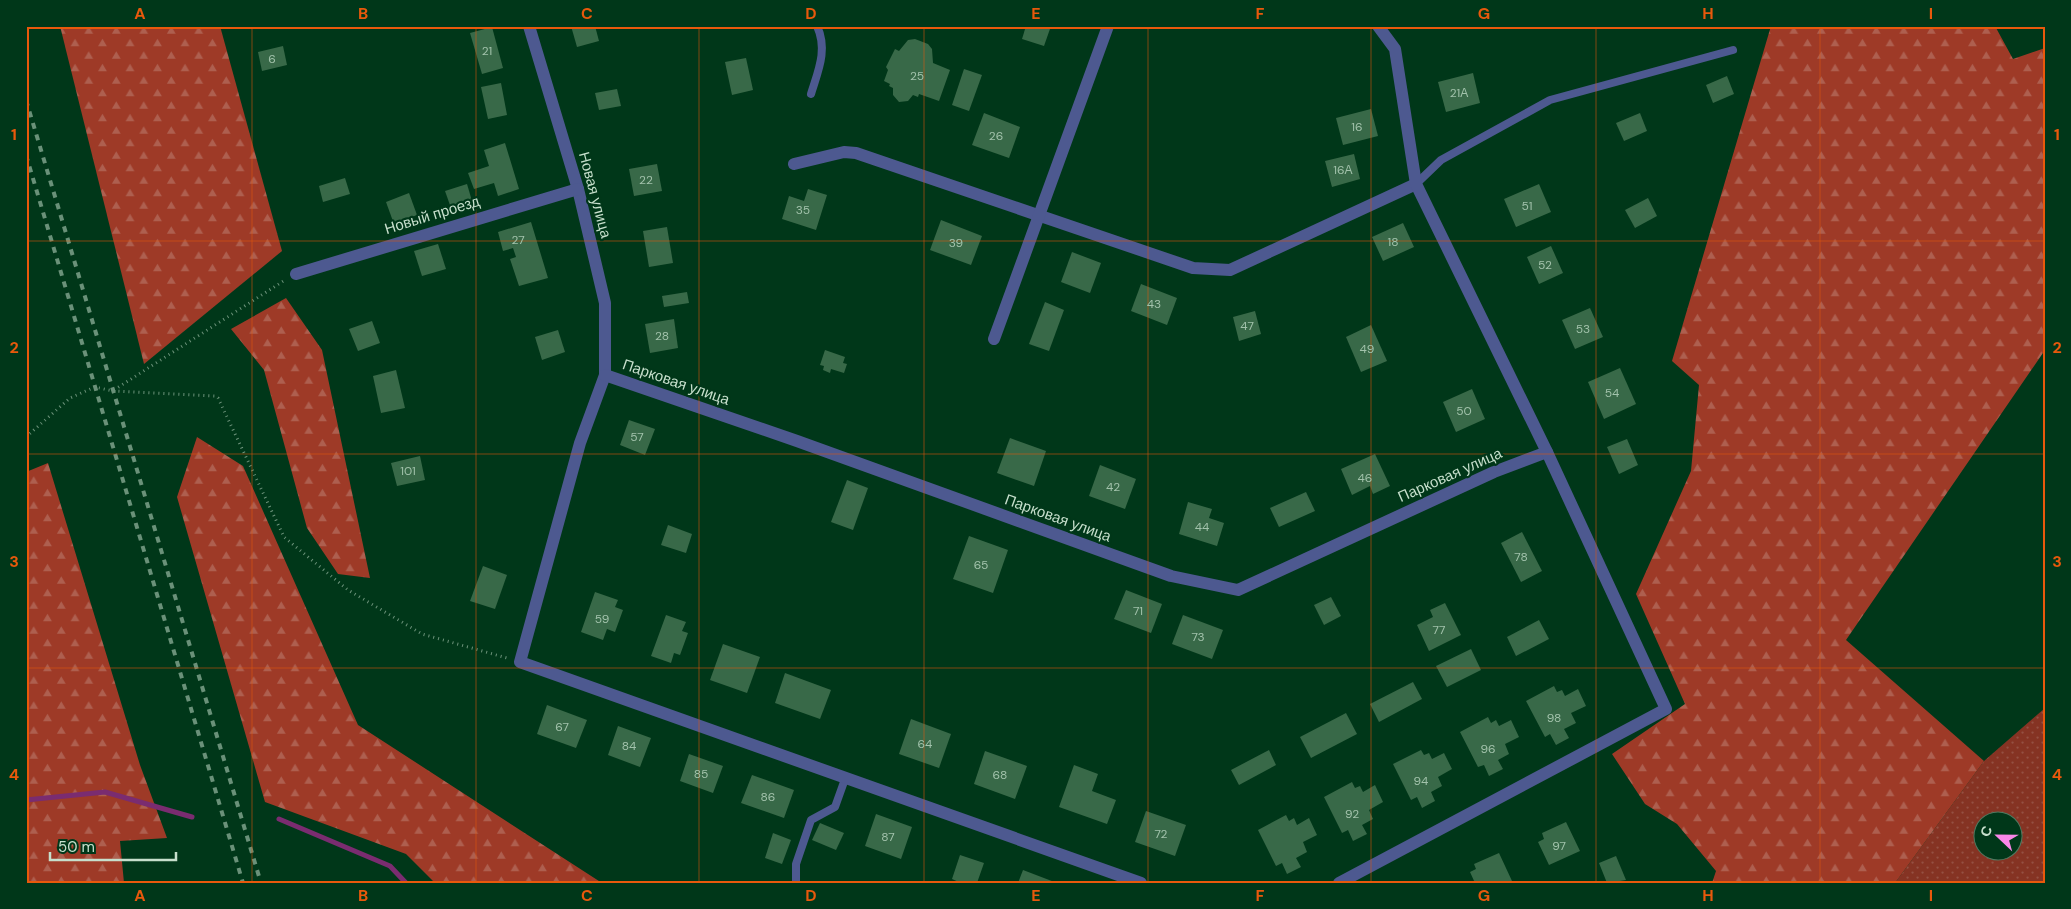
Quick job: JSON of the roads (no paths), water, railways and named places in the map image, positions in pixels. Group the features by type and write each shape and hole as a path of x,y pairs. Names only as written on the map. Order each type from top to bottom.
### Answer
{"street":[{"name":"Новая улица","path":"529,26 578,188 605,303 605,375"},
{"path":"994,339 1037,214 1108,26"},
{"path":"1339,883 1666,709 1547,452 1416,184 1395,49 1378,26"},
{"path":"794,164 844,152 856,153 1193,268 1230,270 1416,184"},
{"name":"Новый проезд","path":"296,274 578,188"},
{"name":"Парковая улица","path":"845,779 520,662 580,442 605,375 797,441 1171,576 1238,590 1494,472 1547,452"},
{"path":"845,779 1141,883"}],"lane":[{"path":"811,94 823,47 817,26"},
{"path":"1416,184 1441,160 1550,100 1733,50"},
{"path":"796,883 796,864 811,820 835,807 845,779"}],"waterway":[{"path":"26,800 105,792 192,817"},
{"path":"279,819 390,866 406,883"}],"railway":[{"path":"26,100 261,883"},
{"path":"26,155 243,883"}]}
